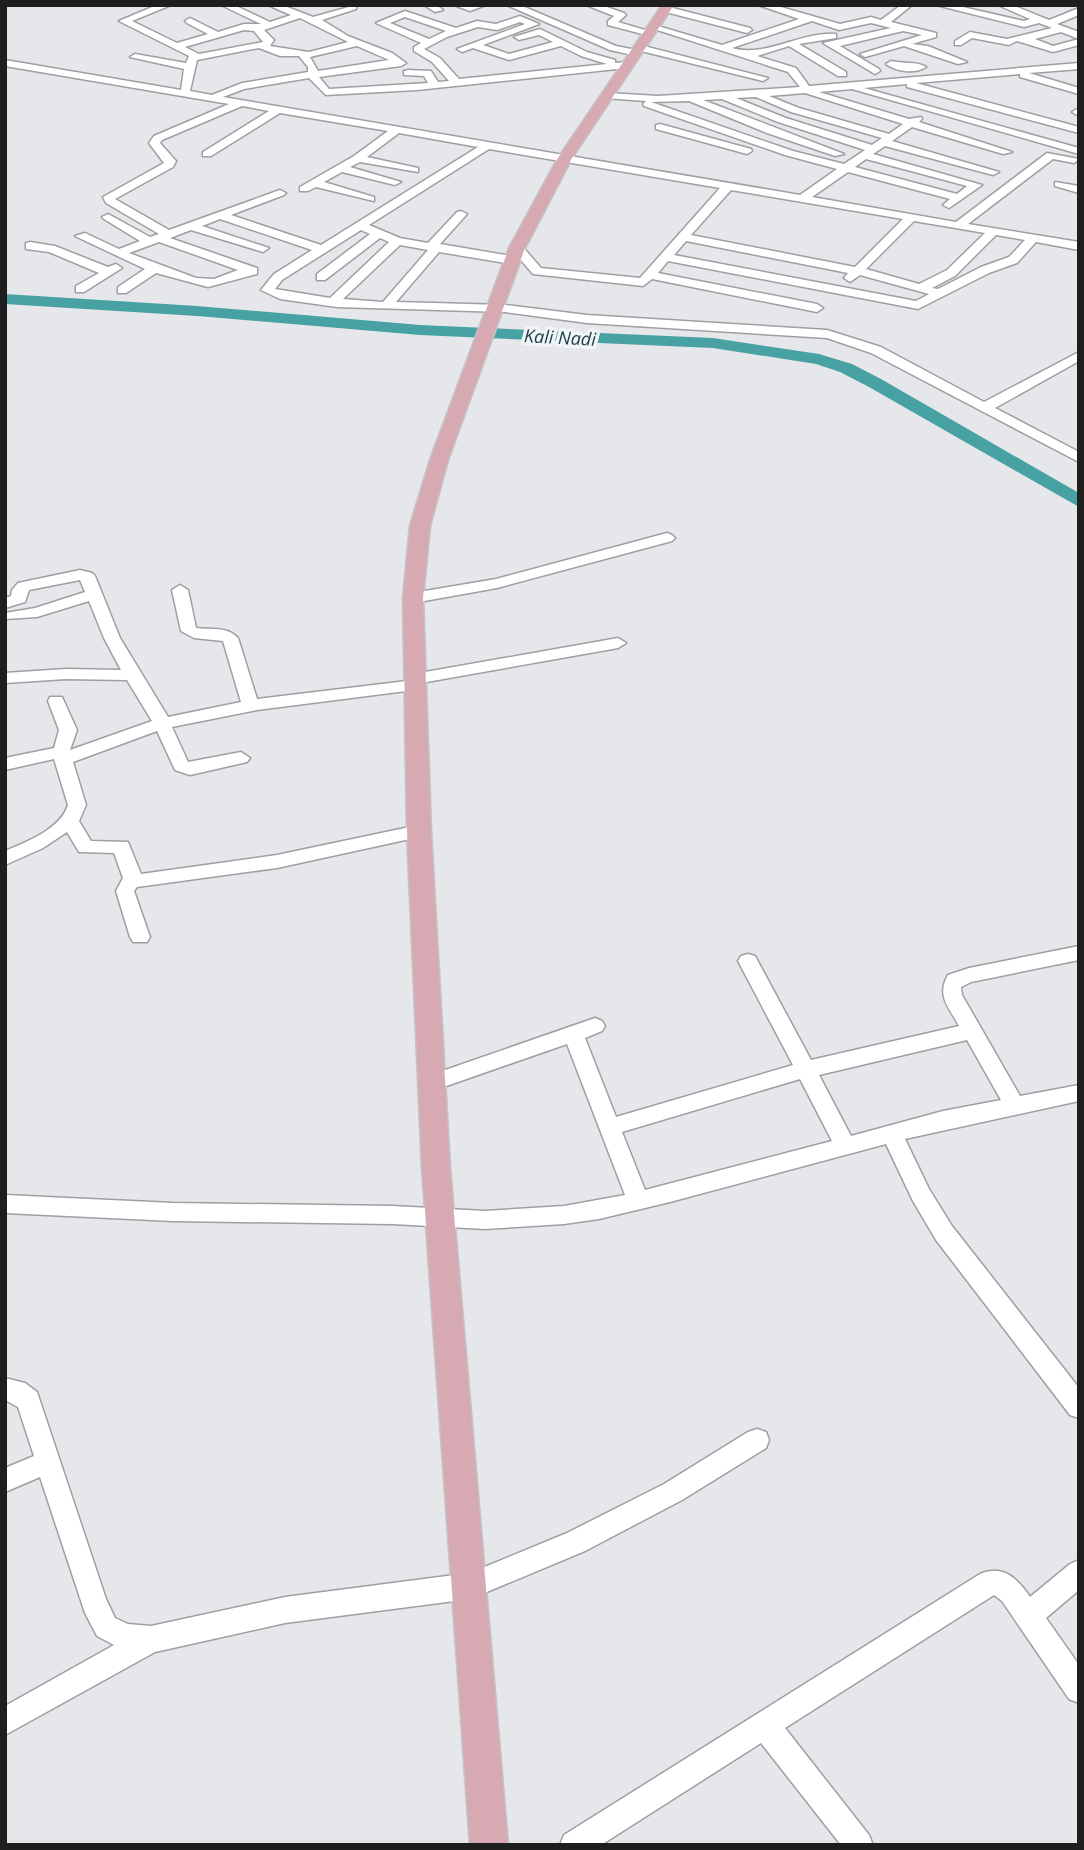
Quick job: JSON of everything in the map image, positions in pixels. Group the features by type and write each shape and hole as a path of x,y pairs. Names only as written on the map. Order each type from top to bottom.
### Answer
{"main road":[{"path":"489,1845 440,1218 419,831 413,598 420,526 439,460 514,254 538,204 565,158 666,7"}],"street":[{"path":"166,5 124,21 197,56"},
{"path":"226,5 269,24"},
{"path":"459,5 470,8 481,5"},
{"path":"502,10 514,5 633,58"},
{"path":"591,5 621,15 611,23 725,47 792,70 804,87 1007,152"},
{"path":"762,5 809,19 820,19 839,27 867,20"},
{"path":"844,16 887,21 907,5"},
{"path":"1003,5 1079,36"},
{"path":"1018,12 1031,5"},
{"path":"279,6 400,61 417,87"},
{"path":"666,7 747,30"},
{"path":"943,7 1028,24 1067,17 1079,11"},
{"path":"184,93 190,79 190,61 197,56 264,41 359,9 387,18 408,14 455,31"},
{"path":"817,9 833,14"},
{"path":"858,11 906,29 930,34 931,37 978,48"},
{"path":"965,21 974,13"},
{"path":"477,18 489,14"},
{"path":"178,46 244,27 257,29 300,15"},
{"path":"1067,17 1079,20"},
{"path":"387,18 381,23 427,43"},
{"path":"457,83 436,60 418,50 427,43 477,24 496,27 520,19 534,24 473,48"},
{"path":"725,47 809,19"},
{"path":"995,35 1007,20"},
{"path":"190,21 217,35"},
{"path":"748,55 790,43 906,29 922,23"},
{"path":"257,29 264,41 279,55 295,52 306,54 357,43"},
{"path":"1023,39 1061,29"},
{"path":"957,30 1008,42 1015,38 1023,39 1053,49 1079,42"},
{"path":"473,48 535,32 597,58 633,58 763,78"},
{"path":"958,43 971,35"},
{"path":"388,36 473,48 509,57 561,43"},
{"path":"865,54 906,48 931,37"},
{"path":"832,40 875,71"},
{"path":"790,43 842,74"},
{"path":"906,48 962,61"},
{"path":"891,64 900,68 932,66 906,48"},
{"path":"306,54 304,58 313,67 312,76"},
{"path":"135,57 190,67"},
{"path":"312,76 329,93 457,83 633,58"},
{"path":"214,98 232,88 400,61"},
{"path":"5,63 1079,246"},
{"path":"610,93 657,94 846,86 938,69 1078,66"},
{"path":"638,99 756,94 893,79 1078,66"},
{"path":"999,68 1079,91"},
{"path":"408,74 427,73 435,85"},
{"path":"893,79 1079,130"},
{"path":"846,86 1079,151"},
{"path":"610,93 638,99 841,171"},
{"path":"756,94 794,110 885,140 993,172"},
{"path":"723,96 864,154"},
{"path":"691,98 741,120 976,185 929,220"},
{"path":"158,237 110,201 109,197 169,165 167,157 156,148 154,143 158,138 241,103"},
{"path":"207,154 278,110"},
{"path":"803,198 931,110"},
{"path":"660,127 959,198"},
{"path":"370,199 309,186 358,158 397,130"},
{"path":"81,236 118,253 208,283 262,273 312,246 360,225 488,145"},
{"path":"960,225 1051,155 1079,161"},
{"path":"358,158 414,170"},
{"path":"341,168 396,182"},
{"path":"1059,184 1079,190"},
{"path":"360,225 397,241 433,248 514,254 532,268 545,272 639,283 651,275 686,237 728,186"},
{"path":"118,253 280,193"},
{"path":"386,306 461,214"},
{"path":"219,215 312,246"},
{"path":"108,217 262,273"},
{"path":"792,330 837,291 912,217"},
{"path":"189,226 262,247"},
{"path":"923,287 951,273 994,231"},
{"path":"321,277 377,233"},
{"path":"686,237 858,271 941,293"},
{"path":"236,265 262,247 289,238"},
{"path":"667,257 910,305 923,303 1013,260 1034,238"},
{"path":"333,302 397,241"},
{"path":"30,246 51,249 109,272"},
{"path":"80,289 132,258"},
{"path":"122,290 156,267"},
{"path":"262,273 270,293 333,302 819,332 856,341 1079,458"},
{"path":"651,275 817,308"},
{"path":"984,408 1079,356"},
{"path":"1063,365 1079,374"},
{"path":"413,598 486,585 667,538"},
{"path":"94,594 52,608 10,609 24,586 86,576 132,675 163,723 183,768 190,769 241,758"},
{"path":"180,590 189,631 198,634 219,633 230,638 251,706"},
{"path":"5,764 63,755 163,723 251,706 414,682 618,643"},
{"path":"5,678 66,674 132,675"},
{"path":"5,859 37,844 70,821 77,812 63,755 68,730 56,701"},
{"path":"70,821 86,848 121,846 134,881"},
{"path":"139,937 125,891 129,883 134,881 264,866 419,831"},
{"path":"1014,1105 952,995 951,987 955,980 1079,953"},
{"path":"748,961 846,1146"},
{"path":"432,1083 595,1026"},
{"path":"610,1127 805,1070 972,1031"},
{"path":"573,1034 638,1200"},
{"path":"5,1204 173,1212 393,1215 485,1220 542,1217 599,1210 892,1134 1014,1105 1079,1093"},
{"path":"892,1134 921,1195 944,1233 1079,1407"},
{"path":"5,1389 16,1391 28,1401 94,1604 106,1627 125,1637 152,1639 285,1610 470,1586 576,1542 673,1492 757,1440"},
{"path":"5,1480 47,1462"},
{"path":"1028,1616 1079,1573"},
{"path":"574,1845 989,1583 1004,1586 1079,1689"},
{"path":"5,1721 152,1639"},
{"path":"765,1725 859,1845"}],"waterway":[{"name":"Kali Nadi","path":"5,299 197,311 420,330 713,343 819,359 846,368 875,383 1079,501"}]}
